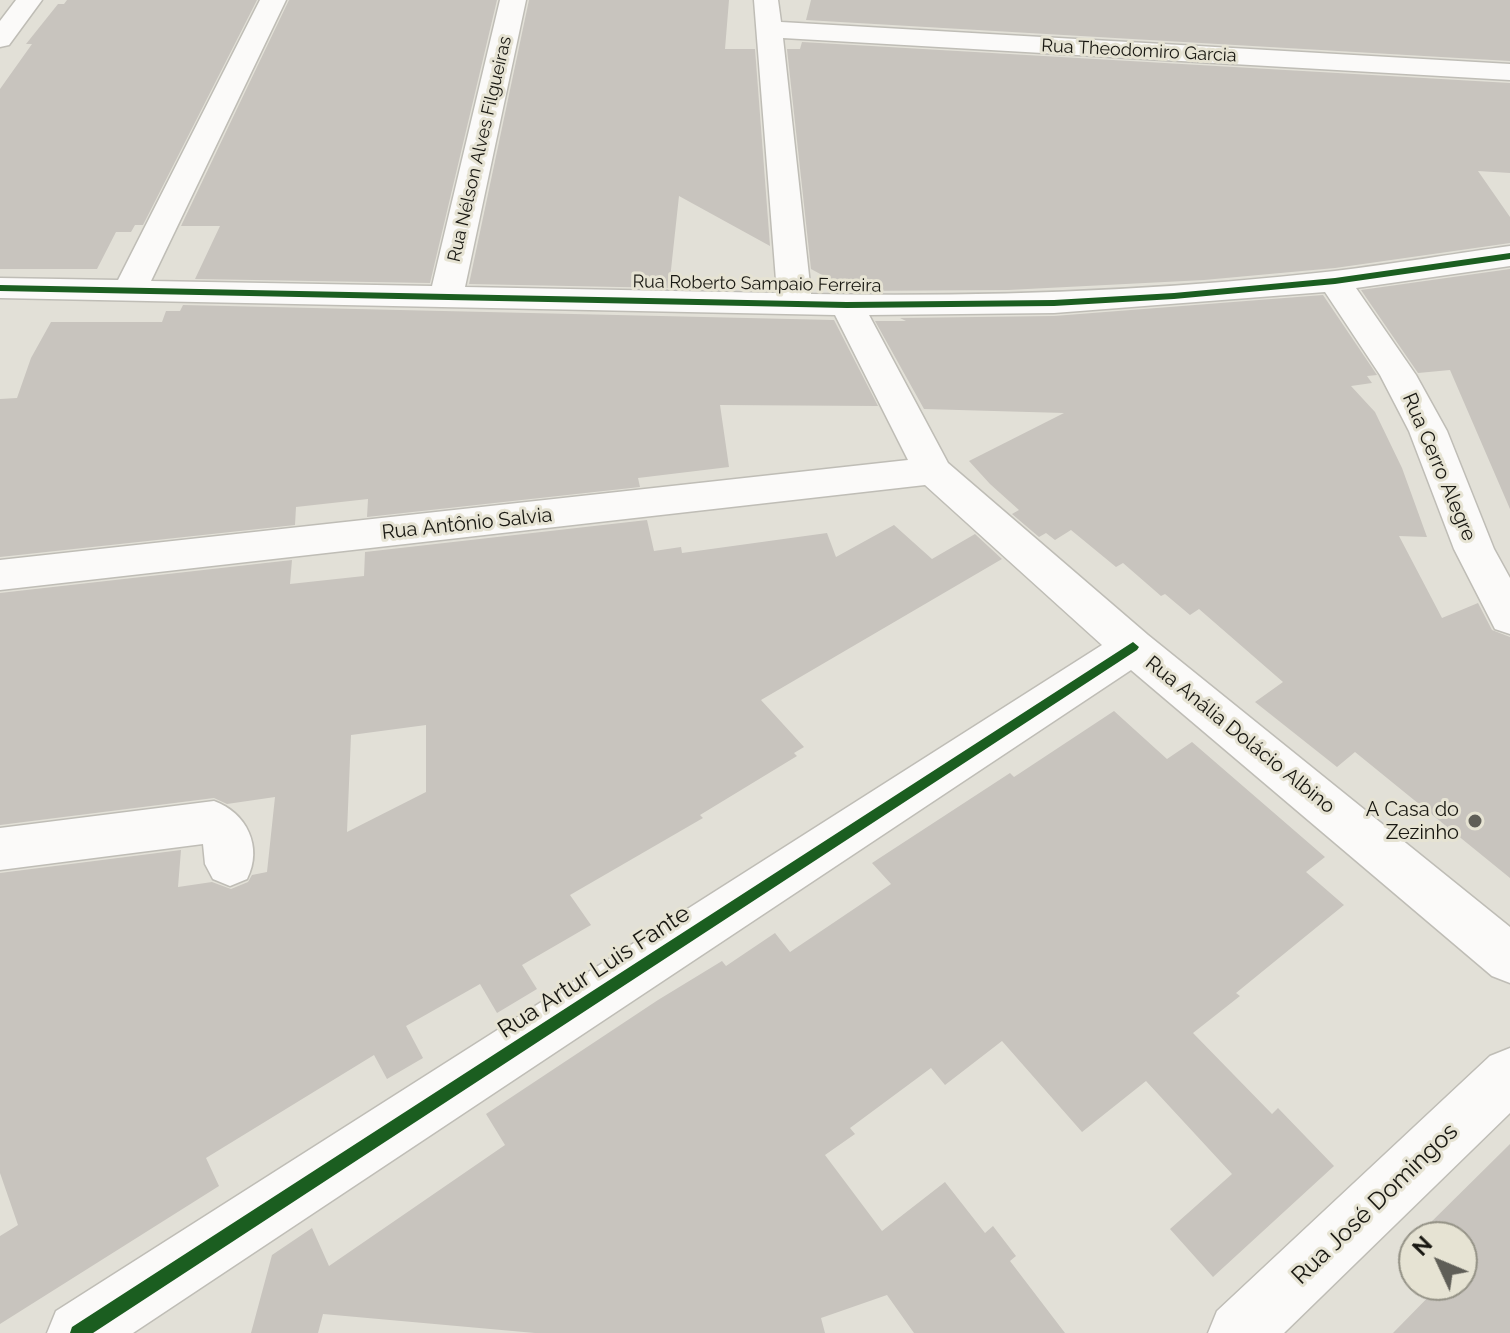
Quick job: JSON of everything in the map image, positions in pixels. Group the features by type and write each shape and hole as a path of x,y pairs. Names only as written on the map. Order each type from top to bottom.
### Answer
{"street":[{"path":"0,39 29,0"},
{"path":"130,289 273,0"},
{"name":"Rua Nélson Alves Filgueiras","path":"446,298 513,0"},
{"path":"767,14 795,303"},
{"name":"Rua Theodomiro Garcia","path":"767,14 1510,72"},
{"name":"Rua Roberto Sampaio Ferreira","path":"0,288 847,305 1054,303 1335,281 1510,256"},
{"name":"Rua Cerro Alegre","path":"1335,281 1398,375 1428,431 1474,549 1510,618"},
{"name":"Rua Anália Dolácio Albino","path":"847,305 933,471 1133,647 1510,959"},
{"name":"Rua Antônio Salvia","path":"0,575 933,471"},
{"name":"Rua Artur Luis Fante","path":"78,1333 1133,647"},
{"path":"0,849 202,821 214,822 222,828 230,864"},
{"name":"Rua José Domingos","path":"1239,1333 1510,1075"}],"building":[{"path":"67,0 257,0 143,225 135,225 131,232 116,232 97,269 0,269 0,89 32,44 26,44 58,4 64,4"},
{"path":"289,0 497,0 430,283 195,279 220,226 181,226"},
{"path":"529,0 729,0 725,49 755,49 770,246 679,196 669,288 469,284"},
{"path":"811,0 1510,0 1510,61 806,20"},
{"path":"802,42 1510,83 1510,173 1478,171 1510,217 1510,243 1335,268 1204,280 1008,290 852,291 811,269 787,49 800,49"},
{"path":"1510,269 1510,509 1450,370 1418,373 1361,290"},
{"path":"1323,295 1377,375 1367,376 1372,383 1351,386 1375,412 1402,468 1427,537 1399,536 1442,618 1478,603 1492,630 1510,637 1510,878 1355,752 1337,767 1255,702 1283,682 1199,609 1190,615 1165,594 1161,596 1123,563 1116,567 1071,530 1055,540 1046,533 1039,537 1012,514 1019,510 969,461 1064,413 924,409 875,321 1054,316"},
{"path":"183,305 834,320 878,406 720,405 729,467 638,478 640,487 367,517 368,499 296,507 295,525 0,557 0,399 17,398 31,358 51,322 162,322 166,311 180,311"},
{"path":"647,520 654,551 681,547 682,553 827,533 836,557 894,525 932,559 975,534 1002,559 761,700 804,747 794,753 797,756 700,815 703,818 570,895 591,925 522,965 537,989 497,1013 480,984 406,1026 423,1058 387,1079 374,1055 206,1158 219,1186 0,1324 0,1236 18,1225 0,1173 0,873 181,850 178,887 212,882 231,889 248,882 252,875 267,872 275,797 227,804 214,798 0,825 0,593 292,560 290,584 364,576 365,552","holes":["426,725 426,792 347,832 351,735"]},
{"path":"1114,711 1167,759 1192,742 1325,857 1306,872 1344,905 1236,993 1240,996 1193,1033 1272,1114 1278,1108 1334,1166 1213,1277 1170,1229 1232,1174 1146,1081 1082,1132 1002,1041 945,1085 931,1068 850,1128 855,1134 825,1155 882,1231 945,1182 985,1233 993,1226 1016,1256 1010,1261 1065,1333 914,1333 887,1295 821,1318 825,1333 535,1333 323,1314 318,1333 251,1333 272,1255 312,1228 329,1266 505,1145 486,1114 722,961 726,966 775,933 790,952 891,884 872,863 1010,773 1014,777"},
{"path":"1510,1144 1510,1333 1393,1333 1424,1301 1478,1301 1478,1221 1432,1221"}],"cycle path":[{"path":"0,288 847,305 1054,303 1335,281 1510,256"},
{"path":"78,1333 1133,647"}],"place":[{"name":"A Casa do Zezinho","path":"1475,821"}]}
